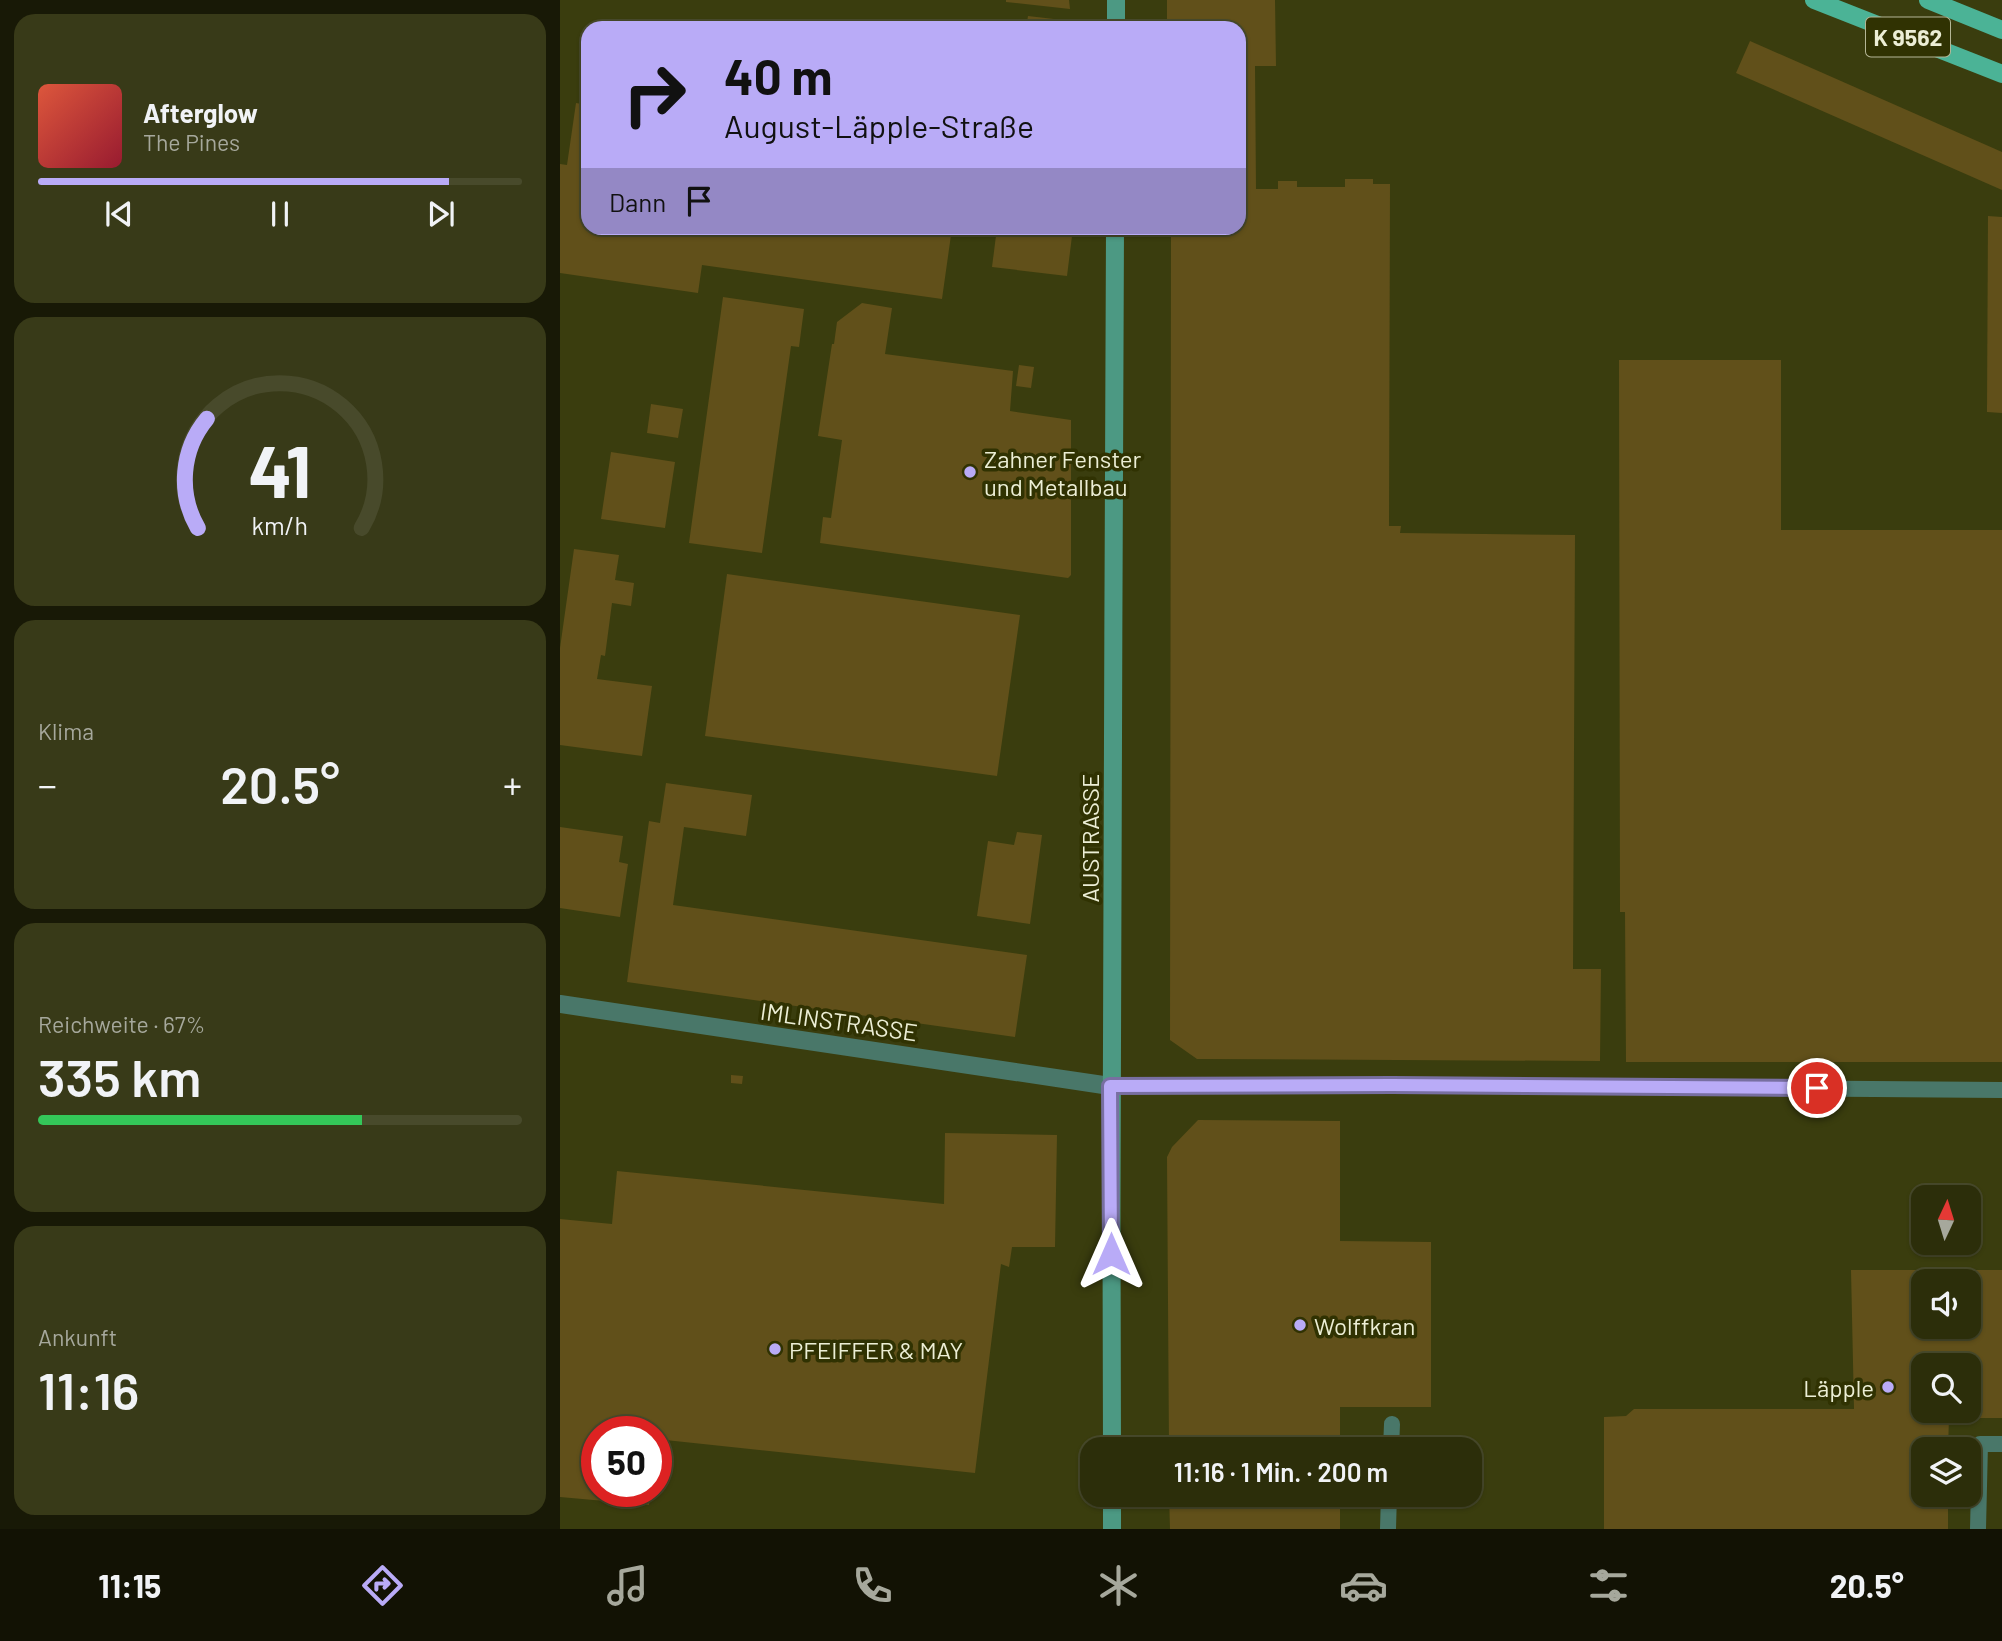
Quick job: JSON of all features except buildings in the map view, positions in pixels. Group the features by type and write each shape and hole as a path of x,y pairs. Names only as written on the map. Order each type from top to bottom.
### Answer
{"main road":[{"path":"1116,0 1116,21"},
{"name":"K 9562","path":"1814,0 2002,74"},
{"name":"K 9562","path":"1928,0 2002,30"},
{"name":"AUSTRASSE","path":"1112,1437 1110,1086 1114,895 1115,235"},
{"path":"1112,1507 1112,1529"}],"street":[{"name":"IMLINSTRASSE","path":"560,1004 1110,1086"}],"lane":[{"path":"1110,1086 1392,1085 2002,1090"},
{"path":"1391,1437 1392,1424"},
{"path":"1978,1529 1980,1444 2002,1444"},
{"path":"1388,1529 1389,1507"}],"place":[{"name":"Zahner Fenster und Metallbau","path":"970,472"},
{"name":"Wolffkran","path":"1300,1325"},
{"name":"PFEIFFER & MAY","path":"775,1349"},
{"name":"Läpple","path":"1888,1387"}],"route":[{"path":"1111,1254 1110,1086 1817,1088"}]}
